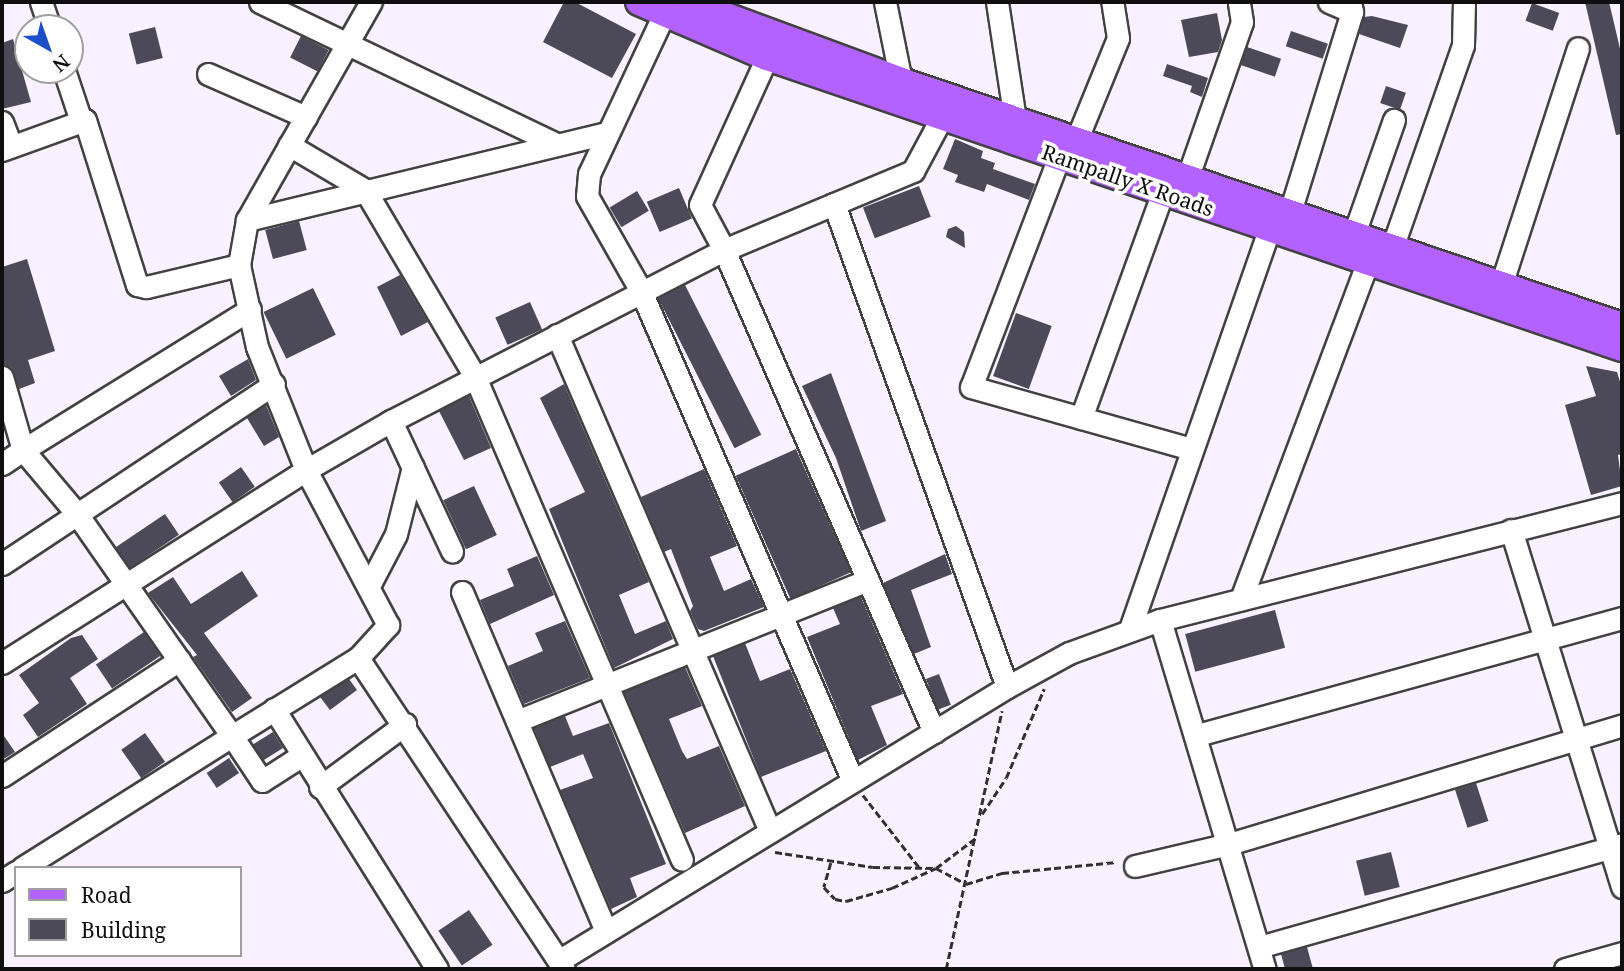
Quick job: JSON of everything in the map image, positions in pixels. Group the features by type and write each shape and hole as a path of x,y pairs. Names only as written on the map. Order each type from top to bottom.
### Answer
{"main road":[{"name":"Rampally X Roads","path":"639,2 767,57 942,117 1067,149 1163,192 1280,220 1368,262 1622,348"},
{"path":"699,4 901,81 1015,120 1067,149 1187,179 1280,220 1354,234 1622,326"}],"street":[{"path":"260,2 349,41 554,143"},
{"path":"25,866 358,657 388,625 370,584 306,470 257,347 239,265 247,220 370,2"},
{"path":"886,2 901,81"},
{"path":"996,2 1015,120"},
{"path":"1112,2 1118,38 1067,149 971,387 1191,449"},
{"path":"1187,179 1242,22 1239,2"},
{"path":"1130,629 1191,449 1280,220 1351,7 1329,2"},
{"path":"1392,248 1463,45 1464,2"},
{"path":"664,14 606,133 589,174 587,196 641,291 853,781"},
{"path":"1502,285 1578,48"},
{"path":"767,57 700,205 724,250 934,732"},
{"path":"208,74 306,117"},
{"path":"69,84 81,121"},
{"path":"2,663 306,470 391,421 724,250 913,171 942,117"},
{"path":"2,122 6,148 85,120 137,285 146,287 239,265"},
{"path":"1354,234 1394,120"},
{"path":"247,220 554,143 606,133"},
{"path":"289,145 365,190 475,377 682,860"},
{"path":"1081,418 1163,192"},
{"path":"834,204 1007,687"},
{"path":"1241,598 1368,262"},
{"path":"2,464 250,309"},
{"path":"557,335 693,650 771,841"},
{"path":"2,377 23,450 77,514 262,781 302,756"},
{"path":"2,564 274,384"},
{"path":"391,421 452,551"},
{"path":"370,584 396,534 413,467"},
{"path":"358,657 405,724 562,965 606,932 771,841 853,781 1052,662 1130,629 1160,620 1622,503"},
{"path":"1511,530 1616,846 1622,887"},
{"path":"517,721 867,580"},
{"path":"462,592 606,932"},
{"path":"1197,735 1545,637 1622,618"},
{"path":"1160,620 1197,735 1265,969"},
{"path":"2,776 178,660"},
{"path":"274,709 320,787 437,969"},
{"path":"320,787 405,724"},
{"path":"1135,866 1229,844 1622,724"},
{"path":"1259,947 1616,846"},
{"path":"1565,969 1622,953"}],"path":[{"path":"982,815 1011,768 1036,714 1052,662"},
{"path":"946,969 982,815 1007,687"},
{"path":"853,781 919,868"},
{"path":"831,863 824,887 835,899 846,901 892,888 936,868 977,837"},
{"path":"771,841 831,863 936,868 967,884 1002,873 1076,863 1112,861 1135,866"}],"building":[{"path":"564,2 575,2 636,34 612,78 543,42"},
{"path":"1585,2 1609,2 1622,57 1622,134 1616,135"},
{"path":"1532,3 1559,13 1553,31 1526,21"},
{"path":"1217,13 1222,40 1218,52 1189,57 1181,20"},
{"path":"1372,16 1408,25 1400,48 1359,34 1364,17"},
{"path":"155,27 163,58 137,65 129,34"},
{"path":"1291,31 1328,44 1323,59 1286,46"},
{"path":"301,36 329,50 318,71 290,57"},
{"path":"13,39 14,84 26,84 31,102 2,109 2,43"},
{"path":"1247,47 1281,59 1275,77 1241,65"},
{"path":"1167,64 1208,78 1202,97 1190,92 1192,86 1163,76"},
{"path":"1386,86 1406,93 1400,110 1380,103"},
{"path":"955,139 983,151 981,158 995,163 993,169 1035,184 1029,200 987,184 984,192 955,182 958,175 943,169"},
{"path":"919,186 931,217 875,238 863,208"},
{"path":"679,188 692,218 660,232 647,202"},
{"path":"637,191 649,211 621,227 610,207"},
{"path":"299,221 307,250 273,259 265,230"},
{"path":"956,226 964,232 965,248 946,237 948,229"},
{"path":"27,259 55,351 28,360 35,383 19,389 12,368 2,364 2,267"},
{"path":"400,275 428,322 401,336 377,287"},
{"path":"685,285 761,435 735,448 658,299"},
{"path":"313,288 336,335 286,359 264,312"},
{"path":"530,302 542,329 507,345 495,317"},
{"path":"1016,313 1052,326 1029,389 993,376"},
{"path":"248,359 256,380 231,396 219,376"},
{"path":"1586,366 1617,372 1622,388 1622,454 1618,455 1622,486 1591,495 1565,405 1596,396"},
{"path":"831,373 886,521 861,531 836,458 802,386"},
{"path":"564,384 649,582 619,595 635,634 666,621 673,639 614,668 549,509 585,492 540,398"},
{"path":"469,396 491,448 464,460 439,411"},
{"path":"266,405 279,437 264,446 247,418"},
{"path":"796,449 851,572 791,599 736,476"},
{"path":"241,467 255,487 233,502 219,482"},
{"path":"704,469 737,546 710,557 724,591 751,579 764,607 704,631 698,629 690,611 693,606 671,549 664,552 641,497"},
{"path":"474,486 497,535 466,549 443,500"},
{"path":"165,514 179,535 130,568 116,547"},
{"path":"945,554 952,574 911,590 931,647 914,654 883,583"},
{"path":"537,556 554,595 490,624 480,600 514,586 507,569"},
{"path":"242,571 258,596 204,633 252,698 232,712 193,657 197,655 148,593 173,577 191,604"},
{"path":"861,597 903,694 871,706 887,745 858,760 807,637 840,624 833,608"},
{"path":"1275,610 1285,648 1195,672 1185,634"},
{"path":"565,621 590,678 524,704 508,666 543,651 535,633"},
{"path":"144,632 160,656 112,688 96,664"},
{"path":"82,635 98,659 70,678 87,704 38,737 23,715 39,703 19,675 71,638"},
{"path":"745,643 760,681 790,669 826,751 761,777 713,656"},
{"path":"685,667 702,706 669,719 682,751 687,759 719,746 745,806 685,833 624,692"},
{"path":"939,674 951,705 938,710 926,679"},
{"path":"349,679 357,690 330,710 320,697"},
{"path":"565,716 573,736 609,723 666,864 630,878 637,897 611,909 560,790 593,778 583,754 550,767 534,728"},
{"path":"273,732 283,748 263,761 253,745"},
{"path":"2,733 15,752 2,760"},
{"path":"145,733 165,762 141,778 121,750"},
{"path":"229,758 239,773 217,788 207,773"},
{"path":"1476,783 1488,821 1467,828 1455,790"},
{"path":"1391,852 1400,887 1365,896 1356,861"},
{"path":"469,910 492,945 462,966 438,931"},
{"path":"1307,947 1313,969 1285,969 1281,954"}]}
